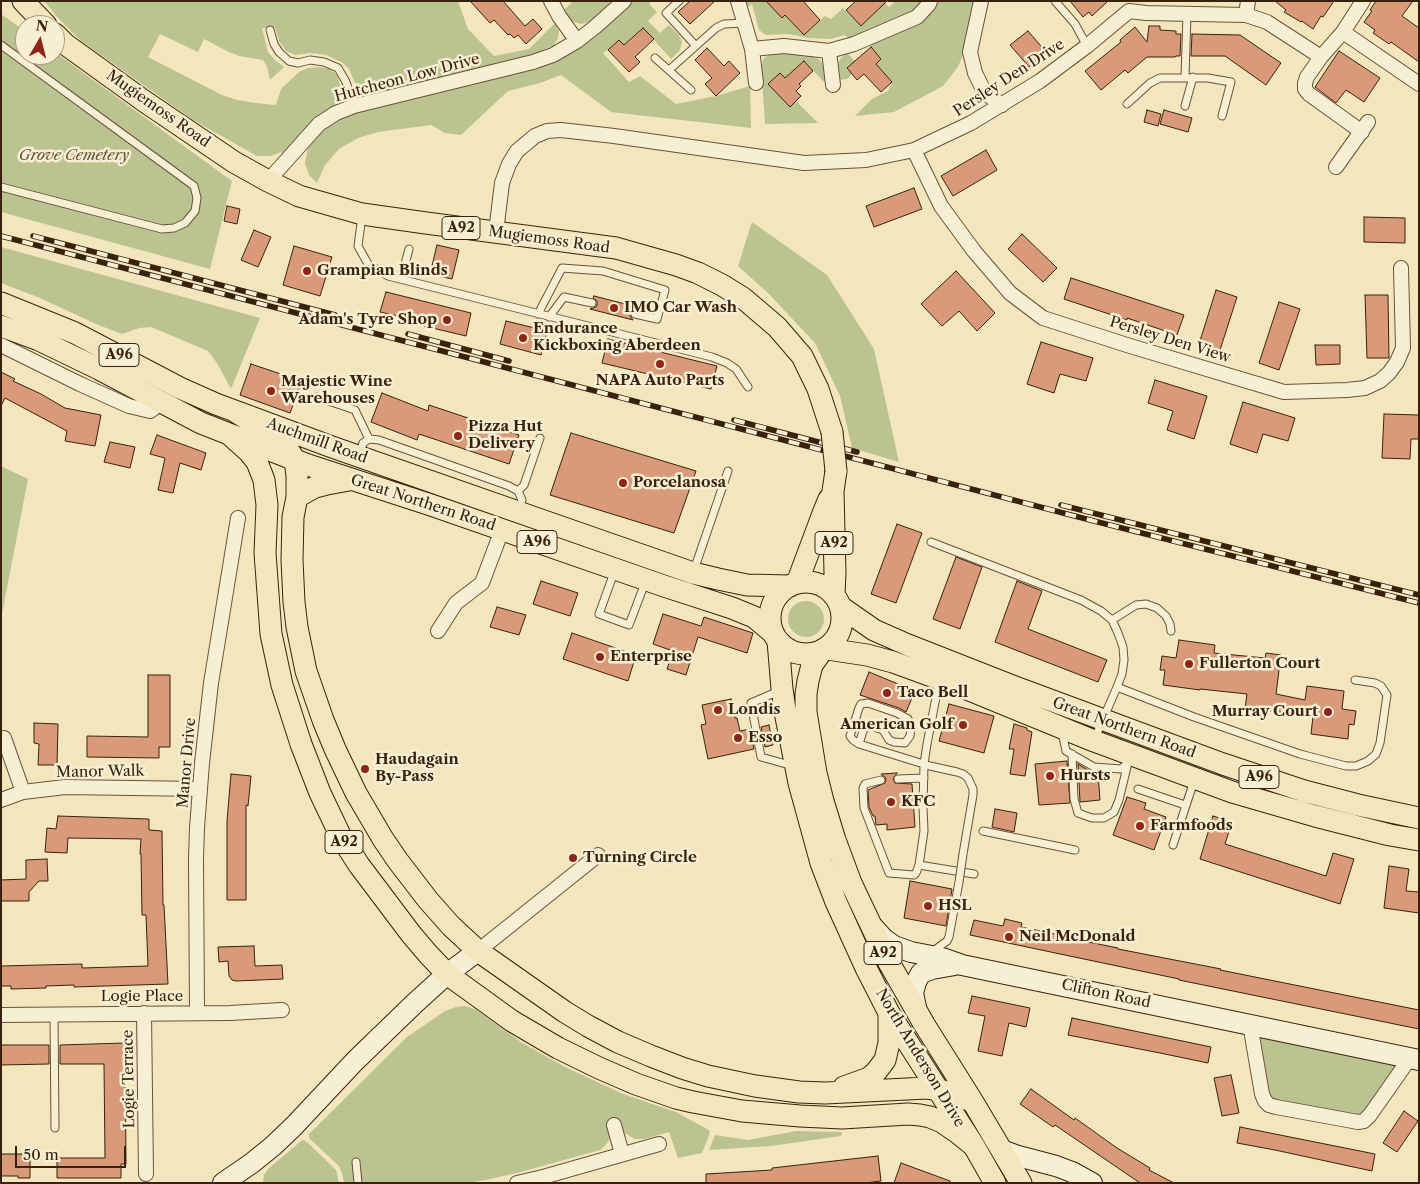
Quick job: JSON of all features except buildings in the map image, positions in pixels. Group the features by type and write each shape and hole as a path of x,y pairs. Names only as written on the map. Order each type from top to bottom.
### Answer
{"main road":[{"path":"23,1 36,15"},
{"name":"Mugiemoss Road","path":"65,44 144,101 234,162 299,196 362,214 616,248 698,273 742,298 778,327 802,356 818,389 832,432 835,573 838,601"},
{"name":"Auchmill Road","path":"1,303 75,333 180,388 236,412 364,448 518,512 693,573"},
{"name":"Auchmill Road","path":"1,326 39,340 201,423 295,460"},
{"path":"236,412 285,444 295,460"},
{"name":"A92","path":"230,434 257,462 264,480 266,489 265,553 271,634 282,685 300,744 320,793 359,866 411,934 447,974 518,1026 558,1048 636,1084 693,1102 742,1111 842,1118 920,1115 942,1122 974,1146"},
{"name":"A92","path":"295,460 297,497 293,517 292,540 294,602 297,628 305,664 323,720 356,793 383,839 428,900 451,926 478,951 564,1012 618,1042 682,1068 733,1082 772,1089 825,1093"},
{"name":"Great Northern Road","path":"295,460 732,608 754,618 776,637"},
{"path":"297,497 315,487 352,480"},
{"name":"Mugiemoss Road","path":"794,584 824,512 834,481"},
{"name":"A96","path":"693,573 747,585 794,584"},
{"path":"794,584 817,583 826,588 838,601"},
{"name":"A92","path":"776,637 770,617 773,604 780,593 794,584"},
{"name":"A92","path":"825,650 836,640 841,630 843,618 838,601"},
{"name":"Great Northern Road","path":"838,601 874,630 891,638 1104,720 1275,782 1337,800 1419,818"},
{"path":"776,637 787,649 798,654 811,654 825,650"},
{"name":"North Anderson Drive","path":"776,637 788,731 806,812 821,863 840,910 889,1013 995,1178"},
{"name":"A96","path":"825,650 867,655 893,662 939,679"},
{"name":"North Anderson Drive","path":"825,650 812,665 806,694 806,712 816,773 835,840 851,883 888,961 916,1012 1021,1183"},
{"name":"Great Northern Road","path":"939,679 1094,741 1130,759 1195,778 1232,792 1315,816 1390,835 1419,840"},
{"path":"825,1093 866,1080 878,1070 885,1060 888,1050 889,1013"},
{"path":"825,1093 915,1088 954,1092 973,1102"}],"street":[{"path":"551,1 577,41"},
{"name":"Hutcheon Low Drive","path":"268,181 319,124 336,113 354,106 533,62 553,55 577,41 624,1"},
{"path":"738,1 752,50 756,84"},
{"path":"752,50 784,46 829,51 854,44 917,16 930,1"},
{"path":"980,1 970,52 975,73 985,92 1002,105"},
{"path":"1336,167 1365,127 1309,94 1305,83 1321,57 1342,32 1363,1"},
{"name":"Persley Den Drive","path":"496,232 502,183 508,164 517,151 535,136 547,131 561,130 614,136 804,163 866,160 914,150 971,123 1040,81 1087,46 1127,6 1146,13 1187,14 1247,8 1321,57"},
{"path":"1342,32 1419,84"},
{"path":"829,51 833,85"},
{"name":"Persley Den View","path":"914,150 941,206 974,251 1010,293 1043,318 1284,392 1365,388 1380,381 1389,373 1397,362 1403,348 1402,268"},
{"path":"1,345 129,406 150,411 161,403"},
{"name":"Manor Drive","path":"197,1013 196,859 200,789 211,682 238,518"},
{"path":"438,631 456,603 482,583 502,530"},
{"path":"4,738 23,792"},
{"name":"Manor Walk","path":"1,800 23,792 65,787 200,789"},
{"path":"225,1182 273,1146 355,1061 447,974 598,855"},
{"name":"Clifton Road","path":"869,924 894,946 962,965 1250,1024 1414,1059 1364,1121 1358,1122 1276,1107 1268,1105 1262,1094 1250,1024"},
{"name":"Clifton Road","path":"916,1012 913,993 916,982 922,973 941,967 962,965"},
{"name":"Logie Place","path":"1,1014 230,1013 282,1010"},
{"name":"Logie Terrace","path":"144,1013 146,1174"},
{"path":"614,1125 622,1154"},
{"path":"517,1183 544,1178 660,1144"},
{"path":"1002,1150 1026,1159 1056,1166 1092,1183"}],"lane":[{"path":"679,1 666,13 696,46"},
{"path":"1056,1 1075,24 1087,46"},
{"path":"1185,106 1189,77 1187,14"},
{"path":"669,70 716,28 724,24 745,23"},
{"path":"270,30 274,44 279,52 289,61 298,63 310,60 324,62 338,68 346,82 354,106"},
{"path":"1,45 194,186 197,198 194,211 185,222 174,228 162,229 1,187"},
{"path":"655,58 691,90"},
{"path":"1127,104 1150,83 1160,78 1208,78 1231,82 1222,116"},
{"path":"362,214 358,246 368,264 388,276 712,357 736,369 748,387"},
{"path":"401,279 409,249"},
{"path":"538,314 562,268 603,271 665,290 657,319 635,314"},
{"path":"549,316 564,297 592,303"},
{"path":"317,397 355,410 364,448 379,440 509,486 518,491 522,500 518,512"},
{"path":"518,491 524,485 540,438"},
{"path":"693,573 728,471"},
{"path":"931,542 1081,600 1101,611 1112,620 1118,633 1123,654 1122,674 1094,741"},
{"path":"615,569 599,614 629,625 646,580"},
{"path":"1112,620 1136,605 1146,604 1157,608 1166,616 1171,632"},
{"path":"881,780 865,784 863,788 864,808 889,873 914,875 919,865 924,831 924,764 939,679"},
{"path":"1117,687 1194,717 1300,754 1346,766 1356,766 1368,761 1376,754 1380,743 1387,695 1381,686 1375,683 1355,680"},
{"path":"782,689 751,703 761,757 796,767"},
{"path":"860,744 864,728 872,726 884,730 889,740 905,742 910,736 911,728 908,719 897,713 868,703 861,704 850,736 860,744 963,774 973,789 973,802 949,937 942,946 927,955"},
{"path":"1060,728 1066,751 1094,766 1121,769 1130,759"},
{"path":"1072,754 1074,799 1078,813 1092,818 1104,818 1114,812 1130,759"},
{"path":"898,778 924,778"},
{"path":"1173,845 1195,778"},
{"path":"1138,789 1185,806"},
{"path":"983,831 1075,850"},
{"path":"919,865 974,874"},
{"path":"54,1014 55,1128"},
{"path":"356,1162 358,1183"}],"green space":[{"path":"44,1 458,1 468,29 494,56 529,49 555,23 559,31 554,45 531,56 375,93 364,93 357,88 349,69 343,63 326,55 311,53 295,55 286,51 279,41 275,28 262,28 268,52 284,67 270,80 263,60 239,56 204,39 198,52 160,34 148,57 222,95 237,100 276,105 281,89 299,72 308,68 319,67 329,69 337,75 342,90 340,98 334,106 314,119 283,155 281,152 271,156 257,156 193,120 81,41 65,25 65,15 56,15"},
{"path":"573,1 612,1 590,22 581,24 571,21 564,10"},
{"path":"633,1 651,1 649,4 657,12 648,21 660,33 669,25 679,35 682,42 680,50 671,59 643,28 624,45 619,40 603,53 629,82 640,76 676,104 716,96 750,86 751,128 611,112 561,75 540,83 508,91 461,135 445,133 431,125 378,132 358,138 339,149 325,165 317,183 309,175 305,163 308,147 324,130 338,119 356,111 535,69 556,60 600,32"},
{"path":"746,1 766,1 782,18 785,15 804,35 825,16 831,19 843,8 861,26 884,2 889,7 895,1 923,1 913,11 878,30 867,30 849,39 845,35 830,39 788,34 766,35 759,30 752,4 748,7"},
{"path":"938,1 975,1 965,50 958,67 943,86 894,112 855,116 872,99 888,91 892,82 876,64 881,59 871,47 873,42 926,18"},
{"name":"Grove Cemetery","path":"1,14 15,24 15,65 65,65 65,59 232,181 210,269 1,212"},
{"path":"780,51 813,56 820,60 824,66 826,80 824,82 804,61 785,78 790,106 796,101 818,123 765,124 761,66 764,58"},
{"path":"847,53 855,61 852,74 847,79 838,80 837,65"},
{"path":"752,222 827,275 874,349 899,462 852,448 840,396 815,343 769,294 738,266"},
{"path":"1,247 260,318 231,389 208,351 151,327 139,328 122,334 1,283"},
{"path":"1,466 28,479 1,619"},
{"path":"806,601 813,602 819,606 823,612 823,626 819,632 813,636 806,637 799,636 793,632 789,626 788,619 789,612 793,606 799,602"},
{"path":"465,1006 475,1009 521,1042 563,1066 623,1094 676,1112 709,1130 710,1133 702,1153 678,1158 669,1132 644,1139 635,1139 626,1134 622,1129 609,1133 609,1140 600,1150 486,1180 466,1183 362,1183 359,1161 355,1183 344,1183 339,1166 309,1138 309,1134 407,1037 445,1011"},
{"path":"1250,1024 1410,1058 1364,1121 1269,1105"},
{"path":"796,1131 842,1133 841,1136 771,1146 709,1150 715,1135 748,1140"},
{"path":"304,1140 336,1170 339,1183 263,1183 264,1175 268,1169"}],"railway":[{"path":"1,236 1090,520 1419,603"},
{"path":"33,236 335,315"},
{"path":"408,334 509,361"},
{"path":"734,420 857,452"},
{"path":"1061,505 1419,595"}],"place":[{"name":"Grampian Blinds","path":"307,271"},
{"name":"IMO Car Wash","path":"614,308"},
{"name":"Adam's Tyre Shop","path":"447,320"},
{"name":"Endurance Kickboxing Aberdeen","path":"523,338"},
{"name":"NAPA Auto Parts","path":"660,364"},
{"name":"Majestic Wine Warehouses","path":"271,391"},
{"name":"Pizza Hut Delivery","path":"458,436"},
{"name":"Porcelanosa","path":"623,483"},
{"name":"Enterprise","path":"600,657"},
{"name":"Fullerton Court","path":"1189,664"},
{"name":"Taco Bell","path":"887,693"},
{"name":"Londis","path":"718,710"},
{"name":"Murray Court","path":"1328,712"},
{"name":"American Golf","path":"963,725"},
{"name":"Esso","path":"738,738"},
{"name":"Haudagain By-Pass","path":"365,769"},
{"name":"Hursts","path":"1050,776"},
{"name":"KFC","path":"891,802"},
{"name":"Farmfoods","path":"1140,826"},
{"name":"Turning Circle","path":"573,858"},
{"name":"HSL","path":"928,906"},
{"name":"Neil McDonald","path":"1009,937"}]}
